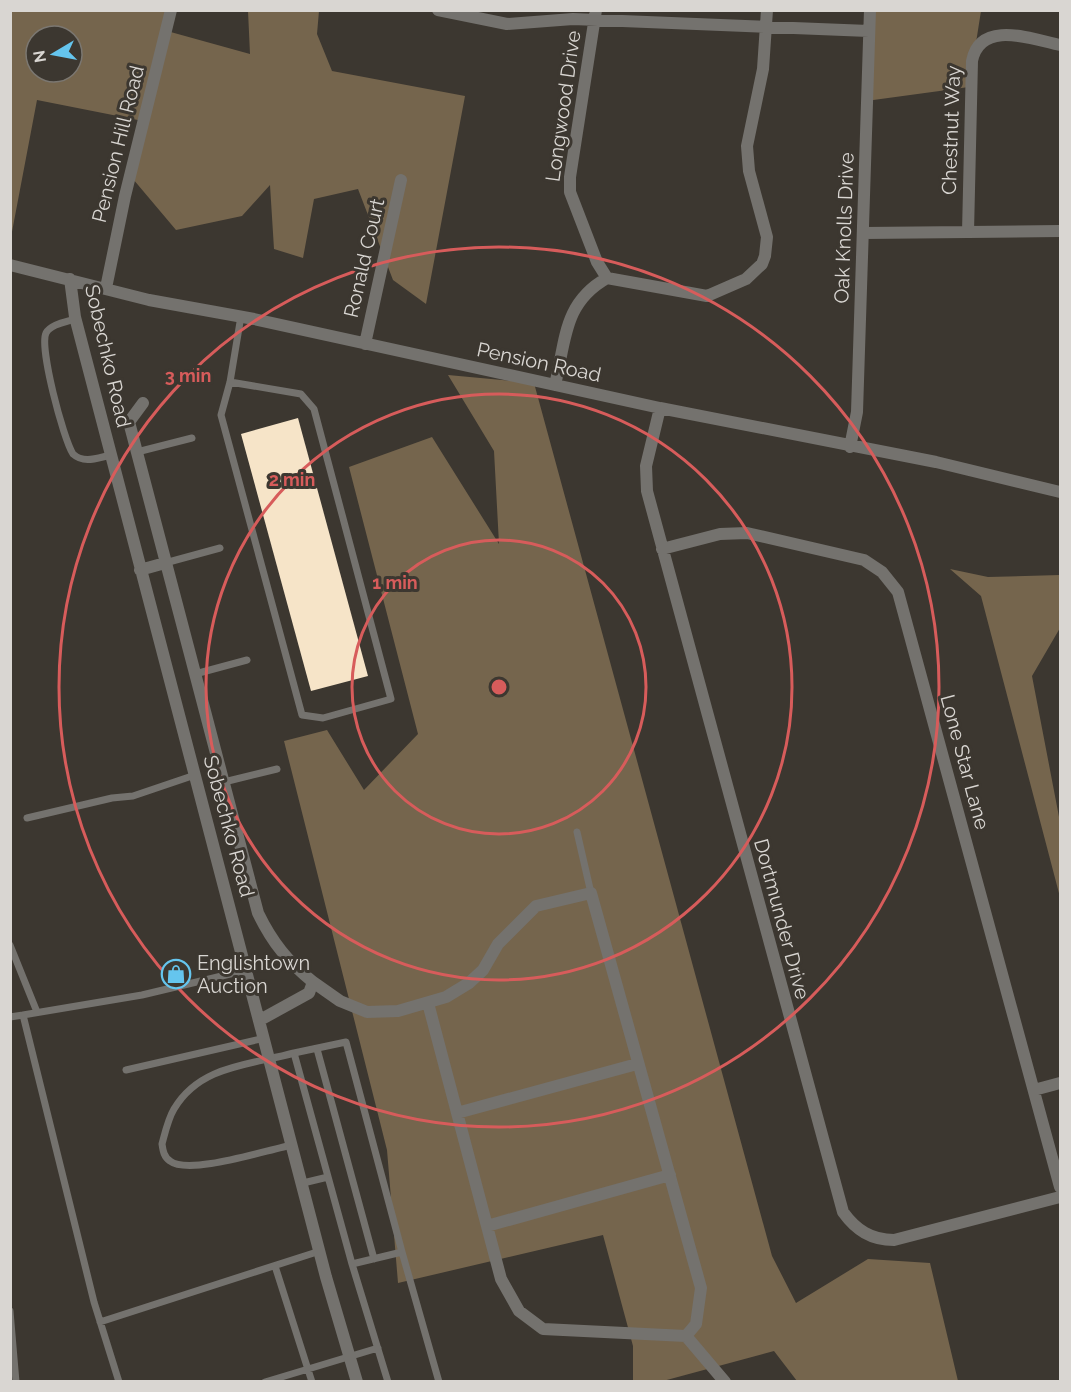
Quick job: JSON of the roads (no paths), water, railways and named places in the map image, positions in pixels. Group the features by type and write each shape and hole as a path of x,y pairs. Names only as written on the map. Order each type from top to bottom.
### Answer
{"street":[{"name":"Pension Hill Road","path":"106,288 125,196 171,10"},
{"path":"438,10 507,24 595,15 766,27 869,31"},
{"path":"555,385 574,308 588,289 607,278 707,296 746,279 762,264 767,237 749,171 747,146 763,69 767,10"},
{"name":"Oak Knolls Drive","path":"850,447 857,412 870,10"},
{"name":"Longwood Drive","path":"595,15 570,177 570,192 597,262 607,278"},
{"name":"Chestnut Way","path":"968,232 972,61 977,47 984,39 1002,34 1060,45"},
{"name":"Ronald Court","path":"365,344 401,180"},
{"path":"864,233 1060,231"},
{"name":"Pension Road","path":"10,265 149,300 241,316 660,408 936,462 1060,492"},
{"name":"Sobechko Road","path":"70,279 75,319 140,570 320,1251 357,1382"},
{"path":"143,404 129,422 258,913 272,942 293,967 340,1001 368,1012 398,1011 446,997 469,983 483,970 498,945 536,906 591,893 701,1288 696,1324 686,1336"},
{"name":"Dortmunder Drive","path":"660,408 645,476 662,549 843,1212 855,1228 866,1235 894,1240 1060,1197"},
{"name":"Lone Star Lane","path":"662,549 720,534 747,533 858,558 882,572 898,592 1060,1187"},
{"path":"140,570 165,563"},
{"path":"260,1020 309,993 313,982"},
{"path":"428,1003 501,1279 519,1311 543,1329 686,1336 725,1382"},
{"path":"457,1113 637,1064"},
{"path":"1034,1090 1060,1083"},
{"path":"487,1226 670,1175"}],"lane":[{"path":"230,382 301,394 314,409 391,699 323,718 302,715 221,415 230,382 241,316"},
{"path":"75,319 48,330 45,334 44,355 73,454 79,459 87,460 111,456"},
{"path":"137,452 192,438"},
{"path":"165,563 220,548"},
{"path":"195,674 247,660"},
{"path":"224,783 277,770"},
{"path":"27,818 112,798 133,796 195,775"},
{"path":"576,832 591,893"},
{"path":"10,945 37,1012"},
{"path":"10,1017 142,995 247,970"},
{"path":"23,1014 100,1322 119,1382"},
{"path":"126,1070 265,1038"},
{"path":"293,1145 194,1165 177,1165 164,1154 162,1144 172,1110 184,1095 208,1075 254,1060 271,1059 346,1042 439,1382"},
{"path":"317,1049 374,1259"},
{"path":"294,1053 352,1264 388,1382"},
{"path":"303,1183 328,1177"},
{"path":"100,1322 320,1251"},
{"path":"352,1264 402,1252"},
{"path":"275,1266 312,1382"},
{"path":"10,1311 16,1382"},
{"path":"265,1382 378,1348"}],"place":[{"name":"Englishtown Auction","path":"176,974"}]}
